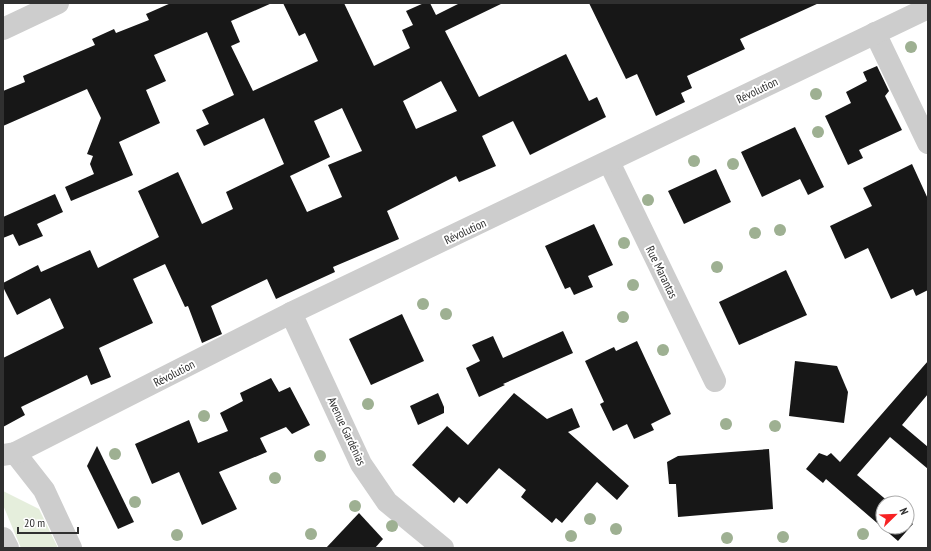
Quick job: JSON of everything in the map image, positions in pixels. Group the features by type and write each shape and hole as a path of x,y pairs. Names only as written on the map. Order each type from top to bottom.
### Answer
{"street":[{"path":"3,28 58,3"},
{"name":"Révolution","path":"9,454 291,314 928,8"},
{"path":"875,33 928,143"},
{"name":"Rue Marantas","path":"609,162 715,381"},
{"name":"Avenue Gardénias","path":"291,314 361,464 387,502 443,548"},
{"path":"9,454 44,490 71,548"},
{"path":"3,538 8,548"}],"green space":[{"path":"3,491 39,509 58,548 21,548 3,505"}],"building":[{"path":"171,3 272,3 231,21 240,42 231,46 253,91 318,61 305,33 299,36 283,3 344,3 374,66 410,48 402,30 413,25 406,11 424,3 430,3 436,15 460,3 503,3 445,31 479,97 566,54 589,101 597,97 606,117 530,155 513,121 482,136 496,166 459,182 456,176 387,211 399,239 333,267 335,272 276,299 267,279 211,306 222,334 202,343 188,306 185,307 165,264 133,279 153,323 99,348 111,377 91,385 87,375 21,407 25,415 3,427 3,358 64,328 50,298 17,315 3,287 3,283 38,265 41,272 90,250 98,268 159,237 138,191 178,172 202,224 233,209 226,192 284,164 264,118 204,146 196,130 209,124 202,110 234,95 207,32 154,55 166,81 146,90 160,123 119,142 133,175 71,201 65,187 94,174 90,164 93,156 87,154 101,118 87,89 3,126 3,91 25,82 23,76 95,45 92,39 114,29 116,33 149,20 146,14","holes":["441,81 457,111 416,129 403,101","342,108 362,151 328,165 342,197 307,212 290,176 330,157 314,121"]},
{"path":"589,3 819,3 740,39 745,49 687,76 692,88 681,93 685,102 656,116 637,74 626,79"},
{"path":"877,66 889,91 885,96 902,130 859,150 863,158 848,165 825,116 851,103 846,92 867,81 863,72"},
{"path":"795,127 824,187 808,195 800,179 762,197 741,152"},
{"path":"912,164 928,199 928,290 916,296 913,289 891,299 868,248 845,259 830,226 872,206 863,188"},
{"path":"716,169 731,202 684,224 668,191"},
{"path":"55,194 63,212 37,224 43,236 19,246 13,234 3,238 3,217"},
{"path":"594,224 613,265 588,276 593,287 574,295 570,287 565,289 545,246"},
{"path":"786,270 807,315 739,345 719,302"},
{"path":"402,314 424,361 371,385 349,339"},
{"path":"563,331 573,353 503,384 505,385 479,397 466,368 480,361 472,345 493,336 503,358"},
{"path":"637,341 671,414 651,424 654,430 634,439 627,424 613,431 600,404 604,402 585,361 614,347 616,351"},
{"path":"795,361 837,366 848,392 844,423 789,416"},
{"path":"928,361 928,394 902,425 928,447 928,469 890,437 857,475 881,495 875,495 875,521 826,479 823,483 806,469 819,453 827,456 831,453 840,462"},
{"path":"271,378 279,392 290,387 310,425 292,434 286,427 260,438 267,452 219,472 237,509 202,525 179,472 152,484 135,444 189,420 198,443 228,431 220,413 243,401 240,393"},
{"path":"438,393 444,407 444,413 418,425 410,406"},
{"path":"514,393 547,419 572,408 580,427 568,432 629,486 617,500 597,482 562,523 556,518 552,523 521,497 526,490 499,468 467,504 459,497 454,503 412,465 447,426 468,445"},
{"path":"97,446 134,522 118,529 87,466"},
{"path":"769,449 773,509 678,517 676,484 669,484 667,462 678,456"},
{"path":"359,513 383,539 375,548 326,548"},
{"path":"891,535 903,535 898,541"}]}
